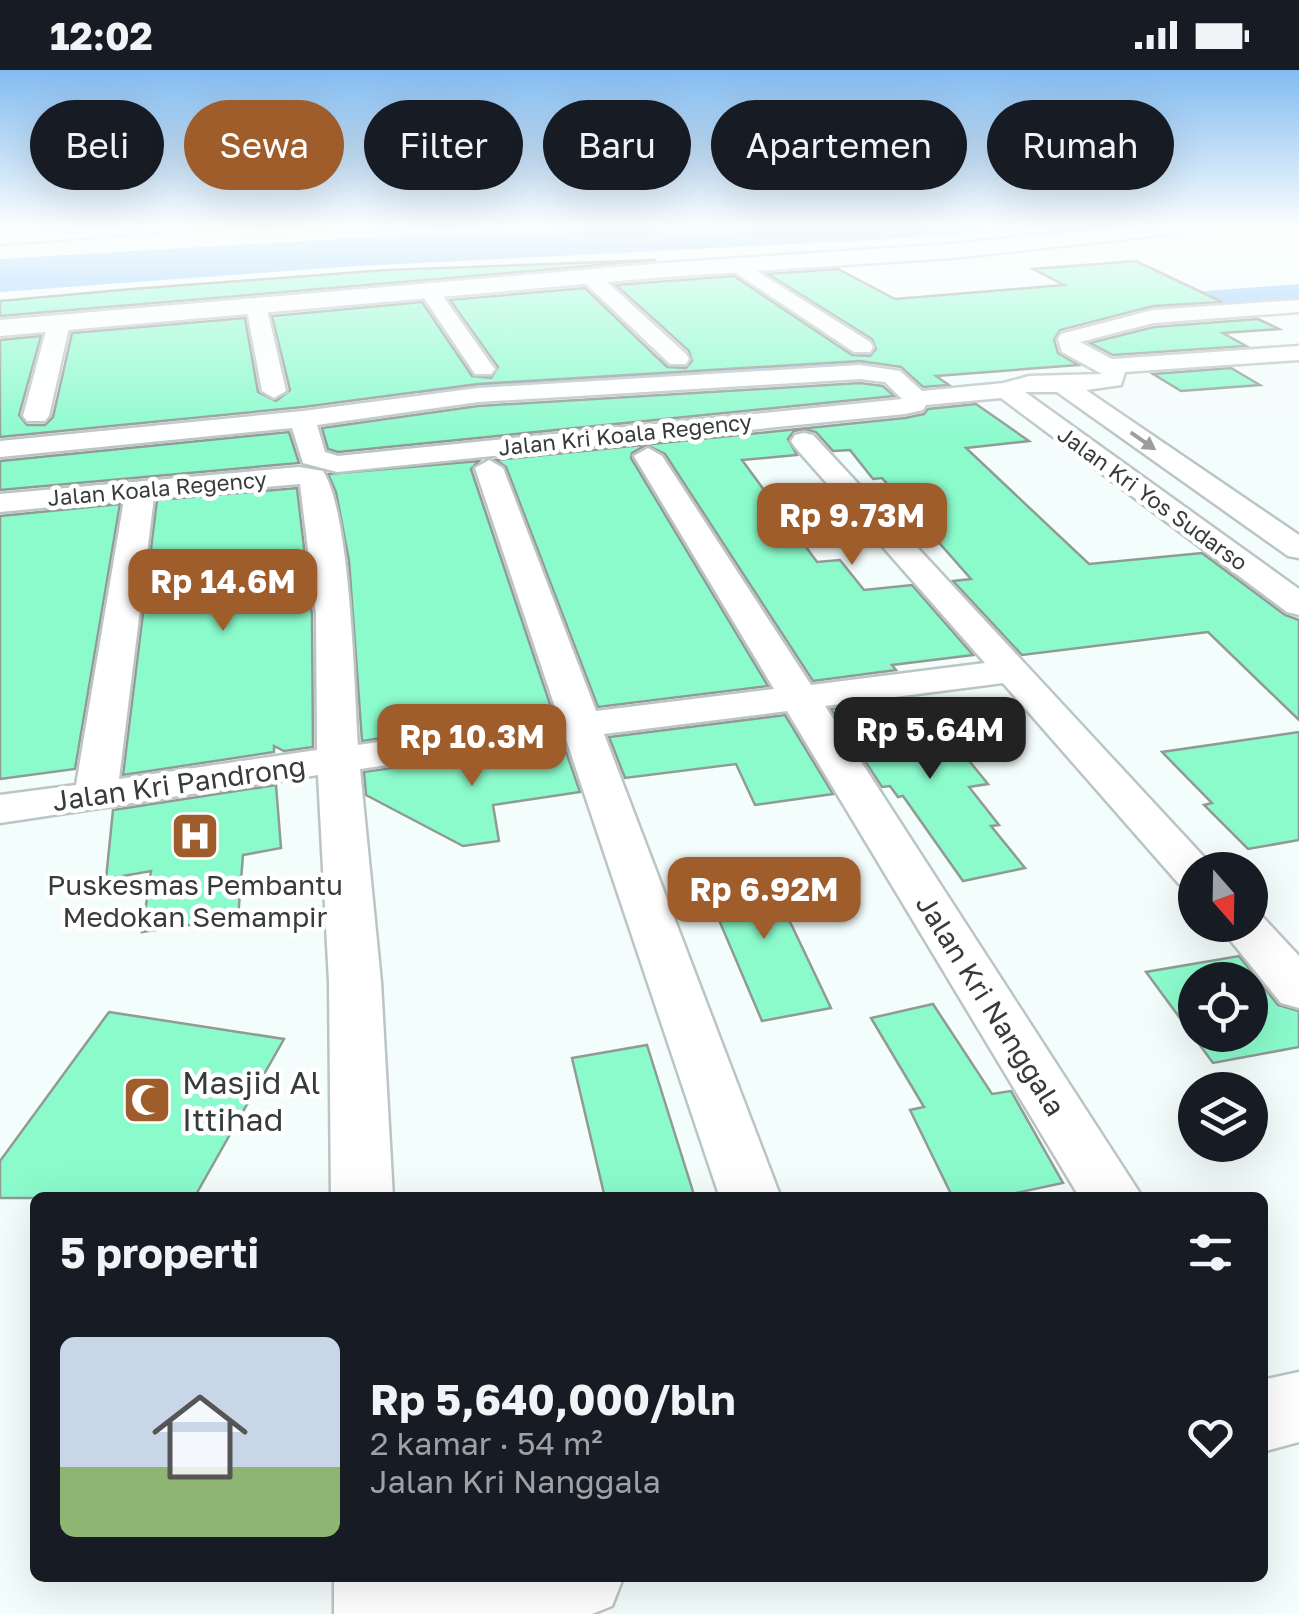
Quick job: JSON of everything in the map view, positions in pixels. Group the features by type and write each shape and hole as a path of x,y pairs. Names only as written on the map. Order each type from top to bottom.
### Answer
{"street":[{"path":"0,328 352,296"},
{"path":"433,296 483,368"},
{"path":"611,296 678,359"},
{"path":"785,296 862,346"},
{"path":"256,305 274,391"},
{"path":"1108,366 1070,347 1070,339 1104,325 1142,318 1299,306"},
{"path":"36,416 59,323"},
{"name":"Jalan Kri Koala Regency","path":"1108,366 1299,353"},
{"name":"Jalan Kri Koala Regency","path":"325,471 792,429 915,402 1006,390 1030,382 1063,385 1113,380 1115,375 1108,366"},
{"path":"0,450 303,419 478,395 876,372 892,376 915,402"},
{"path":"742,380 792,429 1178,854"},
{"name":"Jalan Kri Yos Sudarso","path":"1063,385 1299,549"},
{"name":"Jalan Kri Yos Sudarso","path":"1006,390 1299,606"},
{"path":"303,419 313,458 325,471 322,516 333,615 338,759 355,982 362,1192"},
{"name":"Jalan Kri Nanggala","path":"648,456 1109,1192"},
{"path":"489,468 749,1192"},
{"name":"Jalan Koala Regency","path":"0,503 325,471"},
{"path":"96,794 140,490"},
{"path":"1187,523 1251,515"},
{"name":"Jalan Kri Pandrong","path":"0,809 579,725 1012,671"},
{"path":"1257,942 1299,988"},
{"path":"1268,1415 1299,1408"},
{"path":"373,1582 374,1614"},
{"path":"432,1614 567,1582"}],"building":[{"path":"54,296 234,296 0,316 0,301"},
{"path":"593,296 667,367 686,368 692,361 689,351 628,296 764,296 852,355 870,356 876,349 872,339 803,296 1210,296 1222,302 1153,306 1060,330 1054,340 1058,353 1078,365 936,376 949,385 923,387 901,367 860,361 478,384 303,407 0,437 0,340 41,336 19,415 27,425 45,425 53,417 72,333 245,318 258,392 276,401 290,390 272,316 422,302 472,376 491,378 498,367 450,300"},
{"path":"1258,319 1279,329 1223,333 1246,346 1113,355 1090,343 1154,327"},
{"path":"1231,368 1260,385 1181,391 1153,374"},
{"path":"860,383 883,386 894,396 338,452 328,449 322,428 478,406"},
{"path":"976,404 1029,441 966,448 1089,564 1202,553 1285,615 1299,620 1299,720 1208,632 1022,655 953,581 971,579 882,478 873,479 850,450 833,451 816,432 805,429 794,431 788,439 797,455 742,460 817,562 840,560 864,590 912,585 973,655 892,665 896,670 813,681 665,454 646,445 632,453 631,458 768,686 598,707 506,467 496,460 905,418 924,414 928,409"},
{"path":"289,432 299,463 0,490 0,461"},
{"path":"479,461 471,469 553,713 362,741 349,561 336,492 328,474"},
{"path":"297,488 312,615 313,747 284,751 274,746 274,752 123,775 157,500"},
{"path":"120,504 75,769 0,779 0,516"},
{"path":"918,698 988,784 969,787 999,825 991,826 1025,868 963,881 903,796 898,797 890,786 882,787 831,709"},
{"path":"785,715 833,794 755,805 736,764 625,778 609,737"},
{"path":"1299,732 1299,840 1248,849 1204,805 1212,803 1162,752"},
{"path":"563,743 580,792 493,805 499,841 463,846 366,795 364,772"},
{"path":"276,785 281,848 243,855 238,918 142,932 151,871 106,879 113,810"},
{"path":"760,862 831,1008 762,1021 699,873"},
{"path":"1239,956 1244,962 1204,962"},
{"path":"1178,966 1178,1015 1146,972"},
{"path":"1268,992 1278,1005 1299,1011 1299,1047 1213,1063 1205,1052 1268,1052"},
{"path":"933,1004 992,1094 1011,1091 1063,1183 1020,1192 950,1192 910,1110 924,1107 871,1018"},
{"name":"Masjid Al Ittihad","path":"109,1012 284,1039 197,1192 30,1192 30,1198 0,1198 0,1161"},
{"path":"647,1045 693,1192 604,1192 572,1058"}],"waterway":[{"path":"1139,304 1245,296"},
{"path":"405,385 593,370 862,357 948,339"}],"place":[{"name":"Puskesmas Pembantu Medokan Semampir","path":"195,836"},
{"name":"Masjid Al Ittihad","path":"147,1100"}]}
